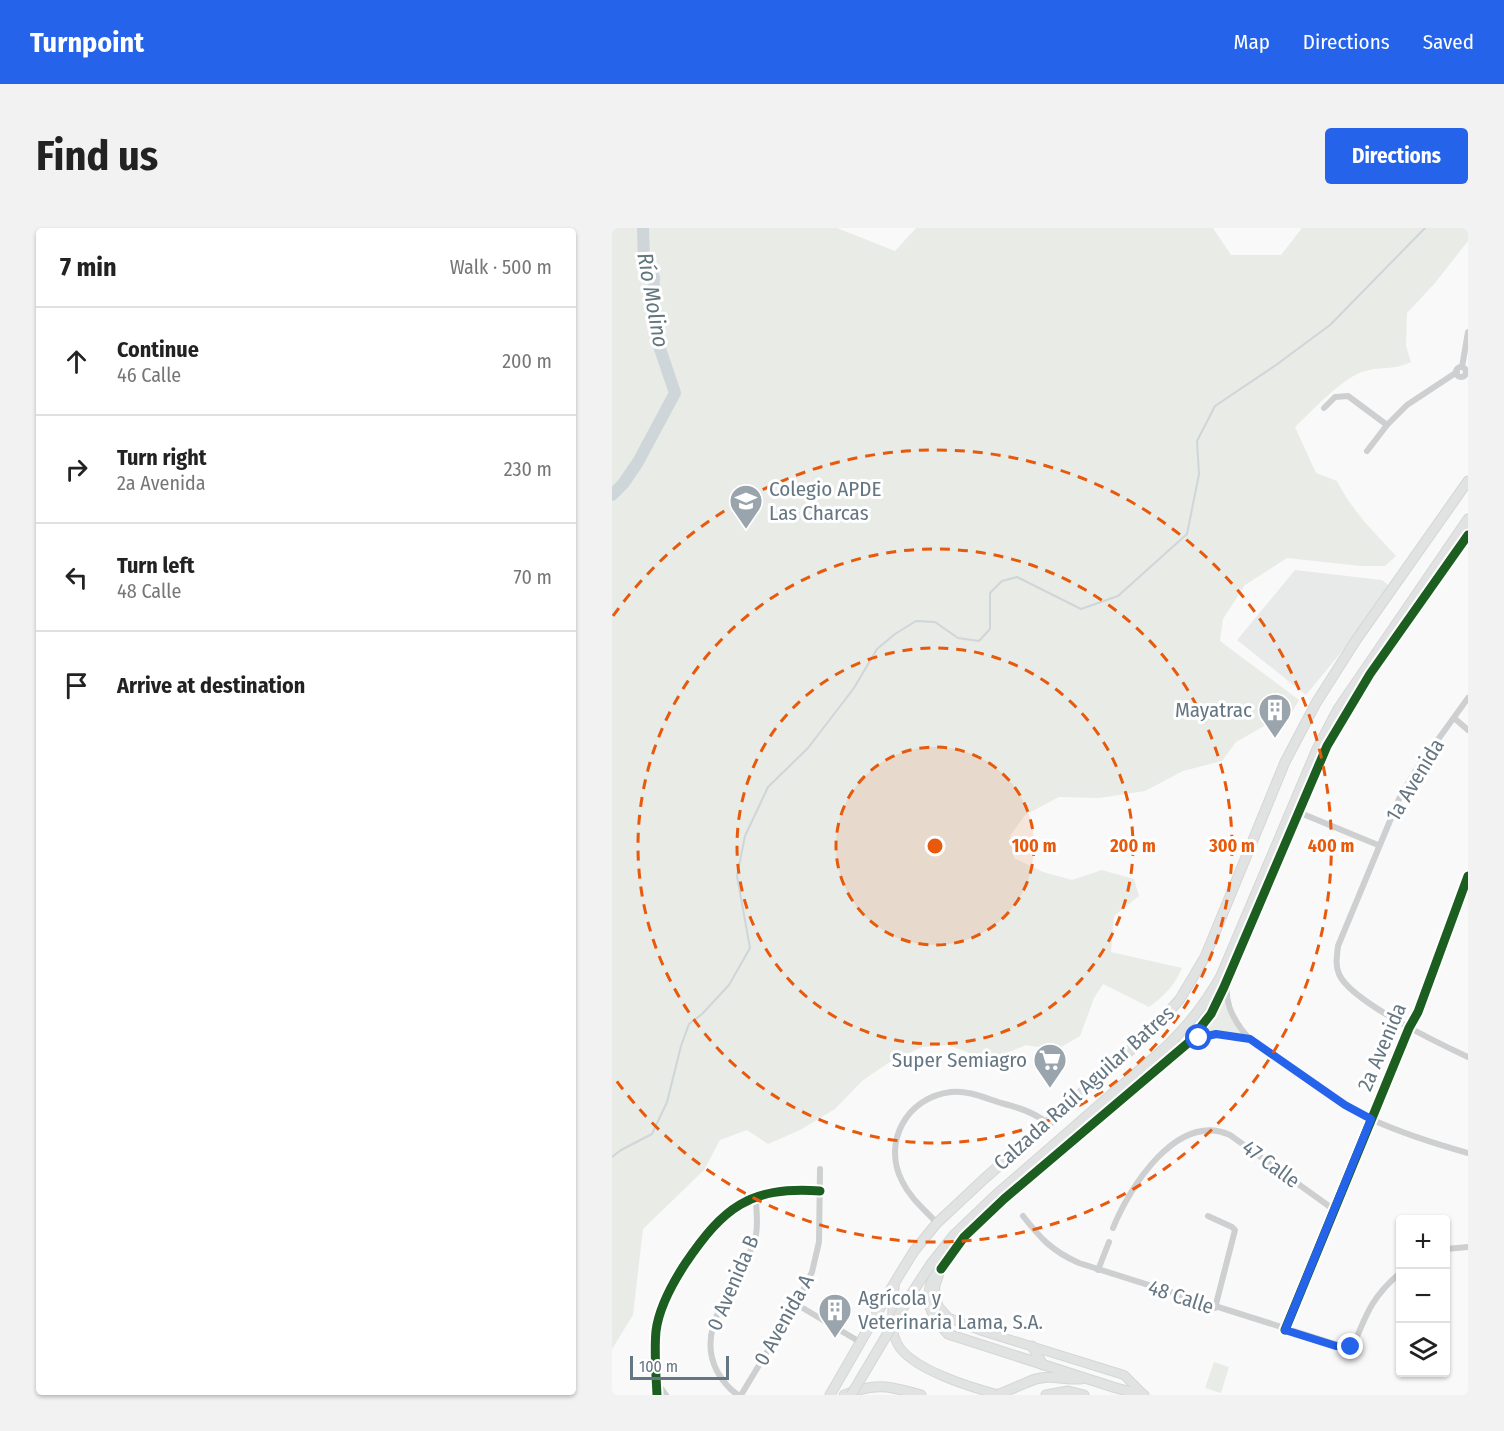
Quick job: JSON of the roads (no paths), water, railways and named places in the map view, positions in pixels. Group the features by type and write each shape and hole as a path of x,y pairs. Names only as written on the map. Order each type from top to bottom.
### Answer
{"highway":[{"name":"Calzada Raúl Aguilar Batres","path":"830,1395 914,1251 937,1223 1150,1033 1186,989 1205,957 1285,762 1316,703 1356,640 1468,481"},
{"name":"Calzada Raúl Aguilar Batres","path":"851,1395 910,1296 954,1235 997,1194 1165,1048 1186,1028 1207,1001 1221,976 1317,750 1338,709 1468,519"},
{"path":"1362,673 1392,643"},
{"path":"1165,1048 1186,1044"},
{"path":"940,1254 928,1303 930,1311 948,1334 1086,1378 1120,1392 1144,1395"},
{"path":"1032,1346 1043,1365"},
{"path":"998,1395 1042,1376 1068,1380 1086,1378"},
{"path":"844,1395 887,1386 921,1395"},
{"path":"1046,1395 1068,1391 1084,1395"}],"main road":[{"path":"941,1269 934,1283 935,1294 937,1304 949,1318 982,1331 1124,1375 1144,1395"},
{"path":"895,1282 892,1308 894,1334 901,1350 915,1361 943,1376 998,1395"}],"street":[{"path":"1459,370 1468,332"},
{"path":"1367,451 1387,425 1407,405 1459,370 1466,370 1467,376"},
{"path":"1324,408 1335,397 1348,396 1387,425"},
{"path":"941,1269 964,1237 1004,1199 1186,1044 1211,1014 1333,734 1392,643 1468,535"},
{"name":"1a Avenida","path":"1409,1028 1351,990 1337,968 1338,946 1378,845 1407,784 1468,698"},
{"path":"1454,718 1468,730"},
{"path":"1298,812 1378,845"},
{"name":"2a Avenida","path":"1285,1330 1333,1209 1409,1028 1418,1012 1468,876"},
{"path":"1227,980 1226,994 1229,1009 1250,1039 1345,1105 1371,1119 1422,1140 1468,1153"},
{"path":"1409,1028 1468,1055"},
{"path":"1186,1044 1216,1034 1250,1039"},
{"path":"937,1223 911,1196 896,1168 897,1134 906,1117 913,1110 933,1097 959,1091 1013,1106 1039,1116 1047,1123"},
{"name":"47 Calle","path":"1113,1228 1125,1199 1150,1166 1185,1136 1205,1130 1230,1135 1333,1209"},
{"name":"0 Avenida A","path":"739,1395 808,1282 818,1253 820,1169"},
{"path":"657,1395 656,1332 660,1315 678,1274 718,1220 740,1204 756,1198 792,1190 820,1191"},
{"name":"0 Avenida B","path":"739,1395 720,1376 710,1355 709,1342 714,1320 746,1263 756,1237 756,1198"},
{"name":"48 Calle","path":"1023,1215 1048,1246 1066,1258 1215,1308 1348,1348 1354,1344 1373,1301 1396,1277"},
{"path":"1208,1216 1235,1230 1215,1308"},
{"path":"1098,1270 1109,1242"},
{"path":"1450,1248 1468,1247"},
{"path":"796,1304 860,1342"},
{"path":"656,1382 666,1395"}],"waterway":[{"name":"Río Molino","path":"612,495 623,484 638,462 675,393 655,334 652,318 654,277 644,265 643,228"},
{"path":"612,1157 652,1134 667,1102 689,1024 702,1014 729,985 750,948 737,876 745,836 768,787 808,748 854,688 877,649 916,621 935,622 958,638 979,641 990,629 990,593 1002,581 1017,577 1081,609 1118,596 1187,534 1199,474 1197,441 1215,406 1330,325 1425,228"}],"place":[{"name":"Colegio APDE Las Charcas","path":"746,530"},
{"name":"Mayatrac","path":"1275,739"},
{"name":"Super Semiagro","path":"1050,1089"},
{"name":"Agrícola y Veterinaria Lama, S.A.","path":"835,1339"}]}
